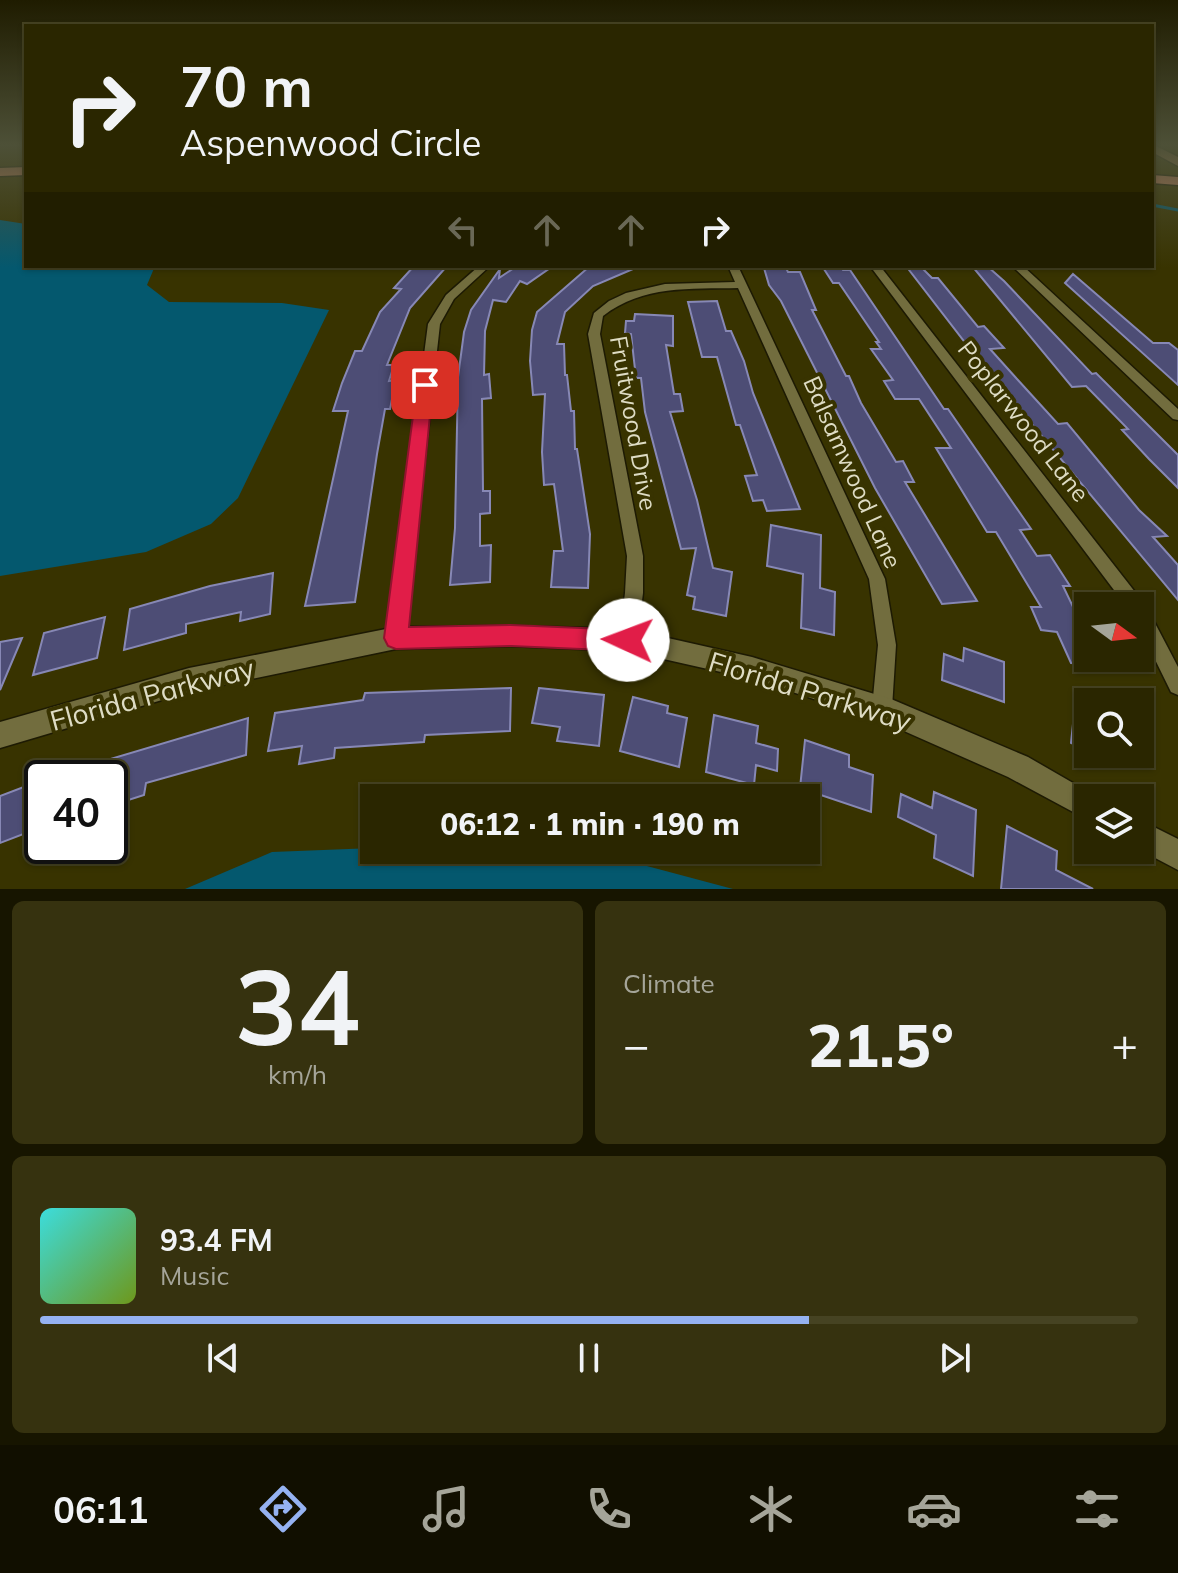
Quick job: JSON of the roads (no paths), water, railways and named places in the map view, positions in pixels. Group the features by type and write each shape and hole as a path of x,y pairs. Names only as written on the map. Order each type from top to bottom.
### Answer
{"street":[{"path":"396,638 434,324 450,297 482,268"},
{"name":"Balsamwood Lane","path":"734,268 877,579 887,645 882,708"},
{"name":"Poplarwood Lane","path":"877,268 1125,592"},
{"path":"1019,268 1178,416"},
{"name":"Fruitwood Drive","path":"628,640 635,556 594,334 598,315 629,293 650,289 741,285"},
{"name":"Florida Parkway","path":"0,735 189,680 396,638 511,636 628,640 752,668 882,708 1018,767 1074,798"},
{"path":"1154,639 1178,686"},
{"path":"1154,842 1178,855"}],"water":[{"path":"0,220 24,224 24,268 154,268 147,285 169,302 282,303 329,310 238,498 211,524 146,552 0,576"},
{"path":"360,849 360,864 639,864 733,889 185,889 272,852"}],"waterway":[{"path":"1154,205 1178,210"}]}
